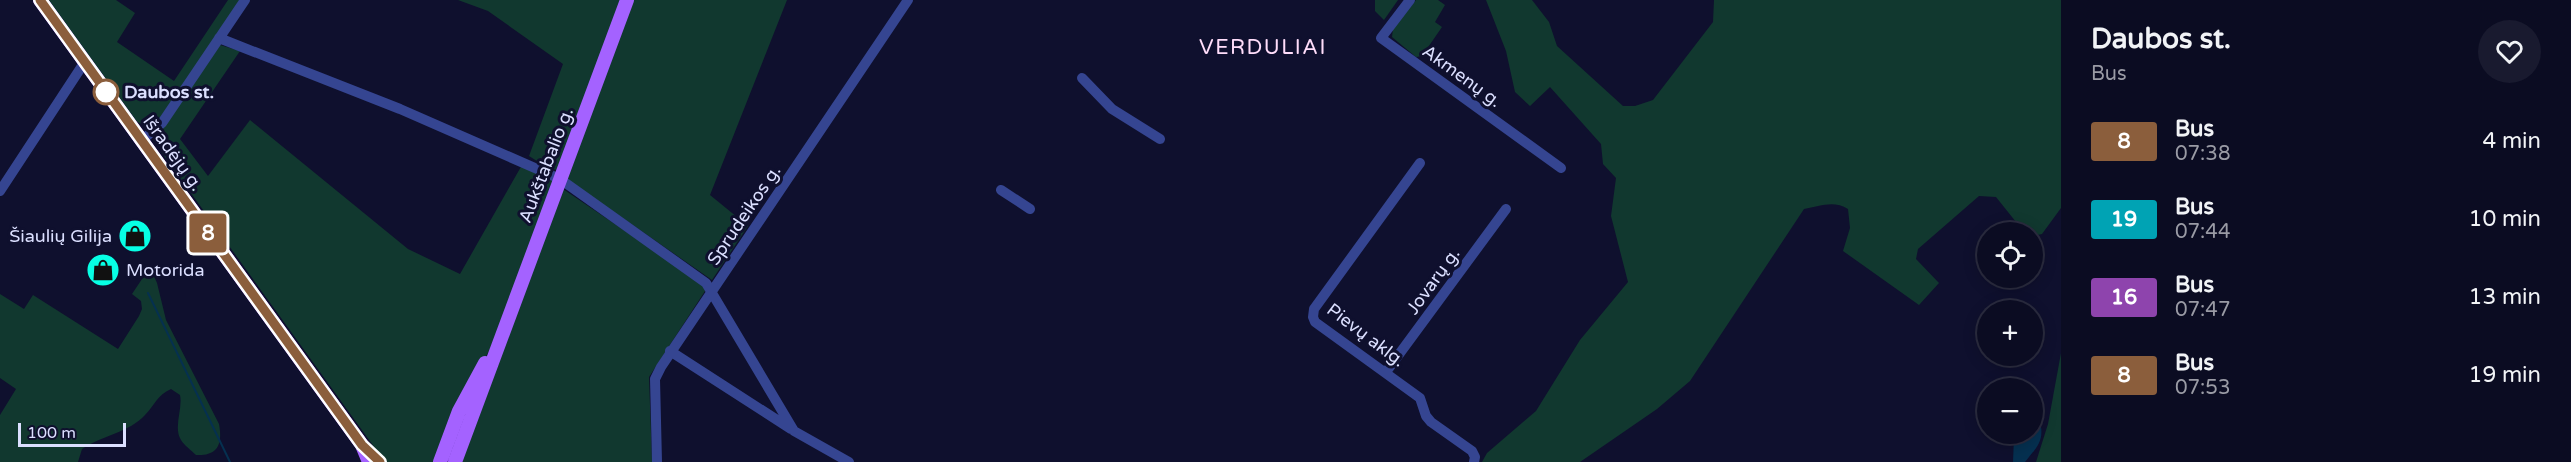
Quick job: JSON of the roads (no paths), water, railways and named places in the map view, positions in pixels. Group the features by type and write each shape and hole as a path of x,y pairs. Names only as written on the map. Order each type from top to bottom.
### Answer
{"main road":[{"name":"Išradėjų g.","path":"40,0 362,445 380,462"},
{"name":"Aukštabalio g.","path":"455,462 627,0"},
{"name":"Aukštabalio g.","path":"440,462 459,411 498,343"},
{"name":"Išradėjų g.","path":"362,445 369,462"}],"street":[{"path":"141,141 162,123 245,0"},
{"name":"Sprudeikos g.","path":"657,462 655,379 670,351 908,0"},
{"name":"Akmenų g.","path":"1410,0 1381,38 1561,168"},
{"path":"219,38 400,109 545,170 560,179 706,283 794,431"},
{"path":"0,191 84,63"},
{"path":"1082,78 1112,109 1160,139"},
{"name":"Pievų aklg.","path":"1420,163 1314,309 1315,322 1420,398 1426,416 1472,451 1475,457 1474,462"},
{"path":"1002,190 1030,209"},
{"name":"Jovarų g.","path":"1386,372 1506,209"},
{"path":"670,351 794,431 849,462"}],"water":[{"path":"2014,444 2038,444 2025,462 2013,462"}],"waterway":[{"path":"148,293 230,462"}],"place":[{"name":"Daubos st.","path":"106,92"},
{"name":"Šiaulių Gilija","path":"135,236"},
{"name":"Motorida","path":"103,270"}],"district":[{"name":"VERDULIAI","path":"1263,47"}]}
